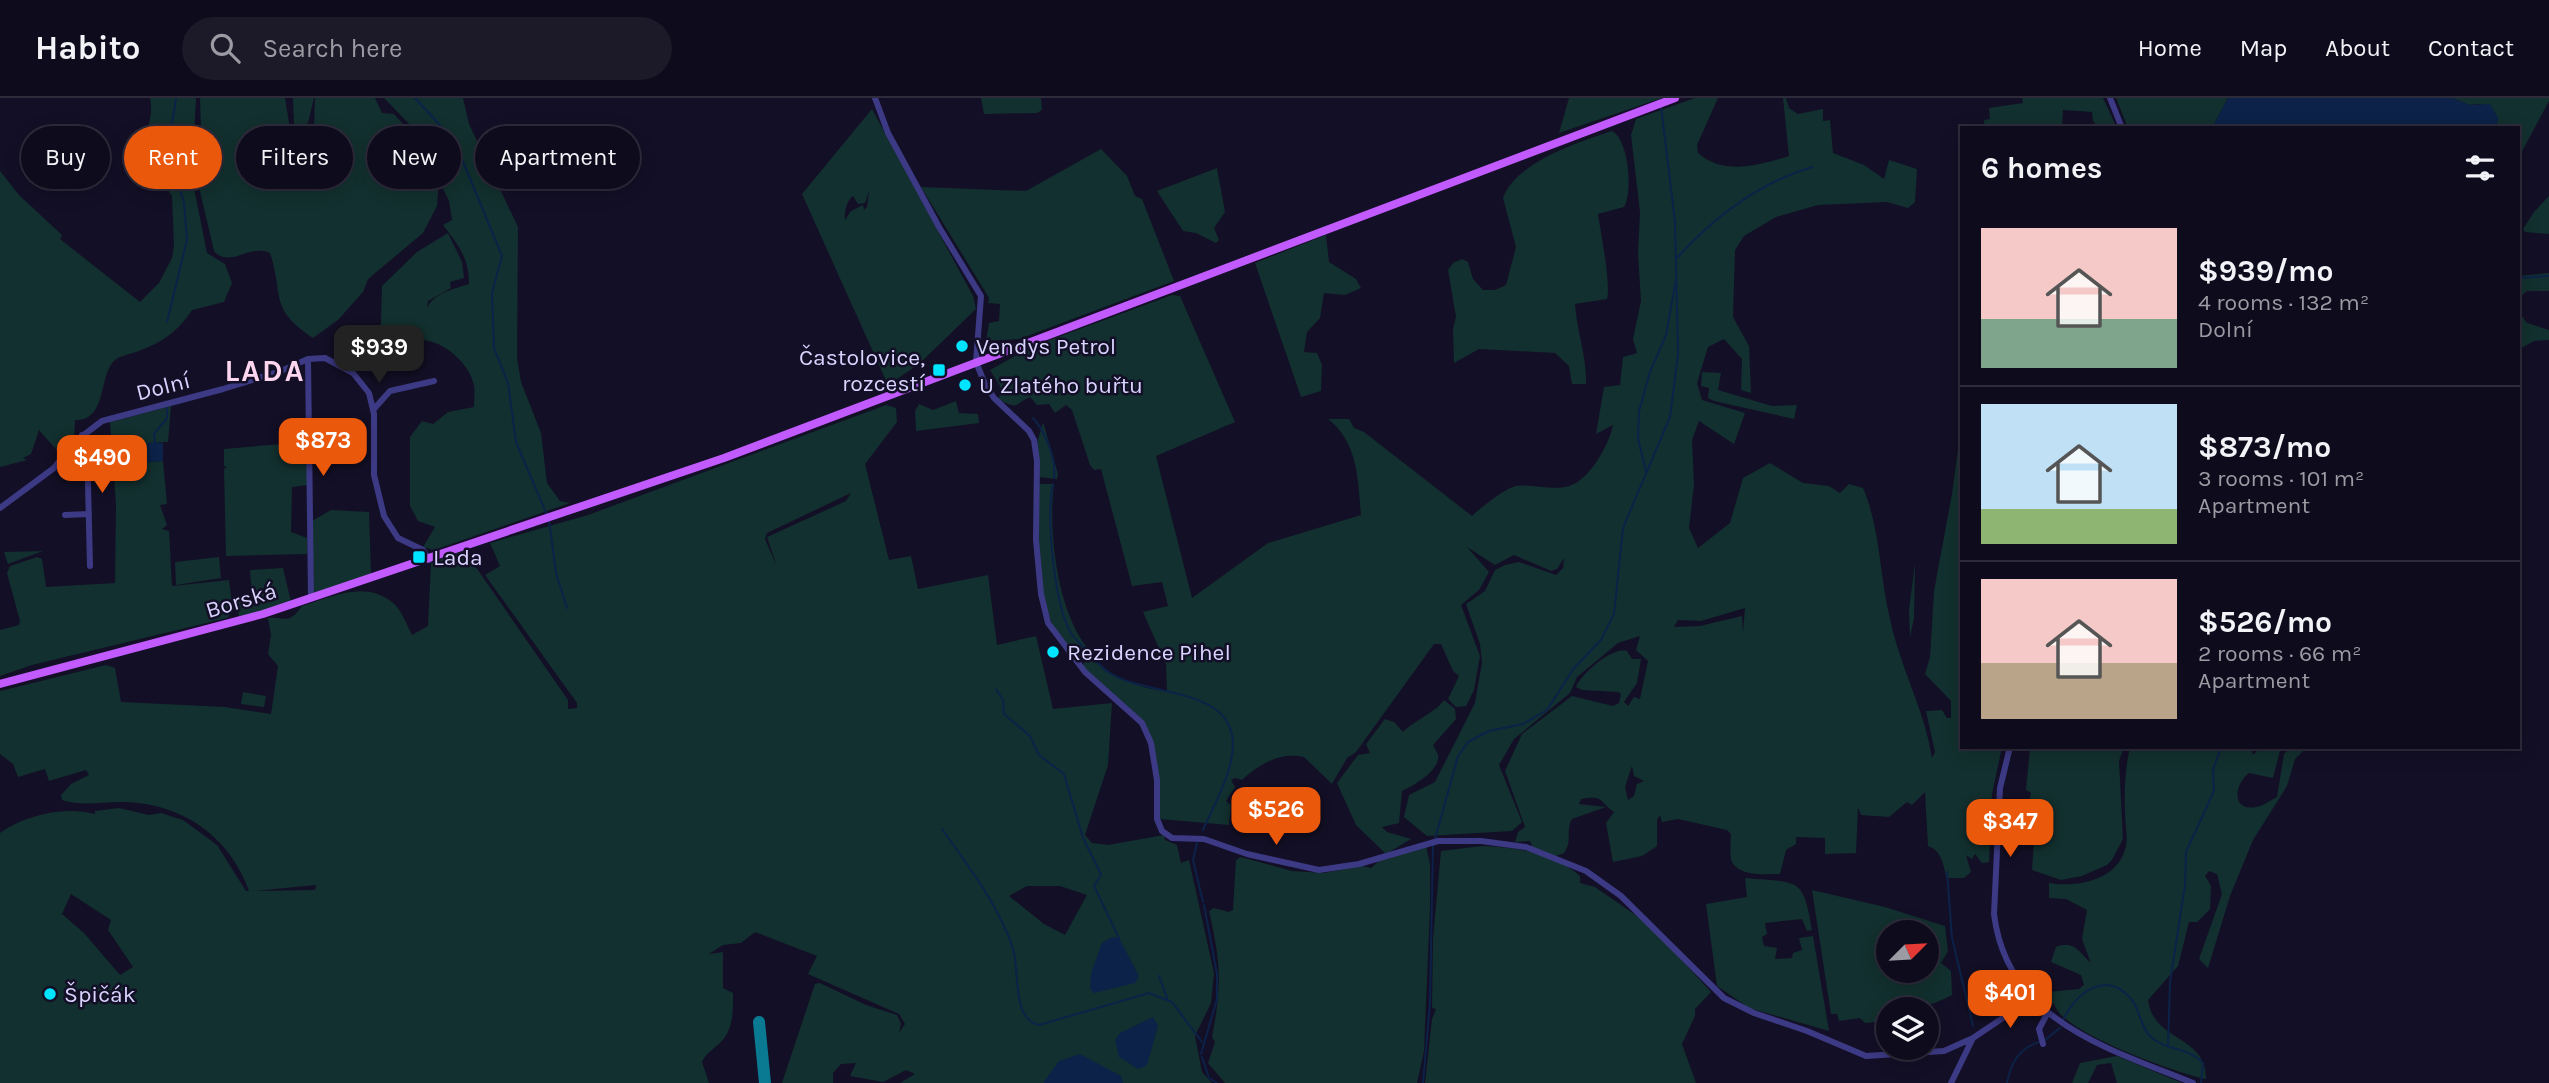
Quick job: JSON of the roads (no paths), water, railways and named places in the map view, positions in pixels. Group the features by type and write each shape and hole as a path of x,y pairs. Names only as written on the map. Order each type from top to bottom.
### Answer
{"main road":[{"name":"Borská","path":"0,684 172,640 311,598 724,458 1675,98"}],"street":[{"path":"875,98 894,145 981,296 983,304 976,362 994,398 1034,440 1037,461 1036,540 1041,594 1048,623 1085,672 1142,723 1151,743 1157,780 1158,823 1166,835 1172,838 1204,839 1247,854 1319,870 1359,864 1438,841 1491,842 1526,847 1596,877 1643,914 1724,998 1754,1013 1807,1031 1866,1056 1905,1052 1936,1053 1973,1038 2031,999"},
{"path":"2110,98 2121,126"},
{"path":"311,598 308,359 325,358 344,366 363,384 373,410 374,475 384,516 398,538 423,550 429,560"},
{"name":"Dolní","path":"0,508 54,468 82,435 109,418 223,389 281,371 308,359"},
{"path":"373,410 390,391 434,381"},
{"path":"82,435 88,443 90,566"},
{"path":"65,515 89,514"},
{"path":"2010,749 2000,788 1994,914 2001,950 2031,999 2047,1014 2092,1040 2193,1083"},
{"path":"2042,1041 2039,1029 2047,1014"},
{"path":"1951,1083 1973,1038"}],"water":[{"path":"2228,98 2453,98 2469,105 2490,104 2498,118 2496,126 2213,126"},
{"path":"146,443 163,443 163,461 147,462"},
{"path":"1112,937 1119,938 1139,976 1135,983 1094,993 1090,989 1091,973 1102,943"},
{"path":"1153,1017 1158,1026 1147,1065 1138,1069 1119,1057 1115,1040 1120,1033"},
{"path":"1080,1054 1121,1076 1123,1083 1043,1083 1059,1061"}],"waterway":[{"path":"167,322 187,240 184,202 168,151 176,98"},
{"path":"415,98 440,125 459,152 502,256 492,293 494,348 508,383 516,442 547,515"},
{"path":"1435,839 1458,756 1468,742 1489,731 1523,724 1547,710 1574,668 1601,640 1614,614 1623,528 1670,417 1678,354 1675,222 1661,106"},
{"path":"1676,259 1721,216 1755,192 1812,167"},
{"path":"2520,278 2549,276"},
{"path":"1646,471 1638,439 1639,411 1650,372 1666,335 1676,280"},
{"path":"155,443 154,434 167,418 167,408"},
{"path":"1033,418 1049,446 1054,463 1054,478"},
{"path":"1053,484 1051,539 1060,604 1072,635 1087,651"},
{"path":"549,520 556,573 567,608"},
{"path":"1092,656 1111,674 1130,682 1195,699 1213,708 1226,721 1233,739 1230,765 1222,790 1203,830"},
{"path":"996,689 1003,700 1004,714 1030,736 1039,755 1064,774 1083,838 1101,875 1094,886 1119,938"},
{"path":"2168,1046 2170,982 2185,885 2186,852 2214,791 2213,770 2220,749"},
{"path":"942,829 1000,917 1013,949 1020,1004 1030,1021 1039,1025 1149,993 1172,1002 1202,1042"},
{"path":"1197,843 1193,860 1203,902"},
{"path":"1423,1083 1430,1003 1433,844"},
{"path":"1947,872 1952,938 1973,1026"},
{"path":"1201,1054 1217,999 1217,974 1204,905"},
{"path":"1159,976 1167,998"},
{"path":"2063,1020 2075,1001 2092,988 2102,985 2122,990 2134,1003 2144,1028 2151,1037 2163,1045 2191,1054 2203,1063 2201,1083"},
{"path":"2045,1040 2060,1028"},
{"path":"2007,1083 2017,1057 2026,1048 2039,1042"},
{"path":"1202,1057 1209,1078 1217,1083"}],"place":[{"name":"Vendys Petrol","path":"962,346"},
{"name":"Častolovice, rozcestí","path":"939,370"},
{"name":"U Zlatého buřtu","path":"965,385"},
{"name":"Lada","path":"419,557"},
{"name":"Rezidence Pihel","path":"1053,652"},
{"name":"Špičák","path":"50,994"}],"district":[{"name":"LADA","path":"265,371"}]}
